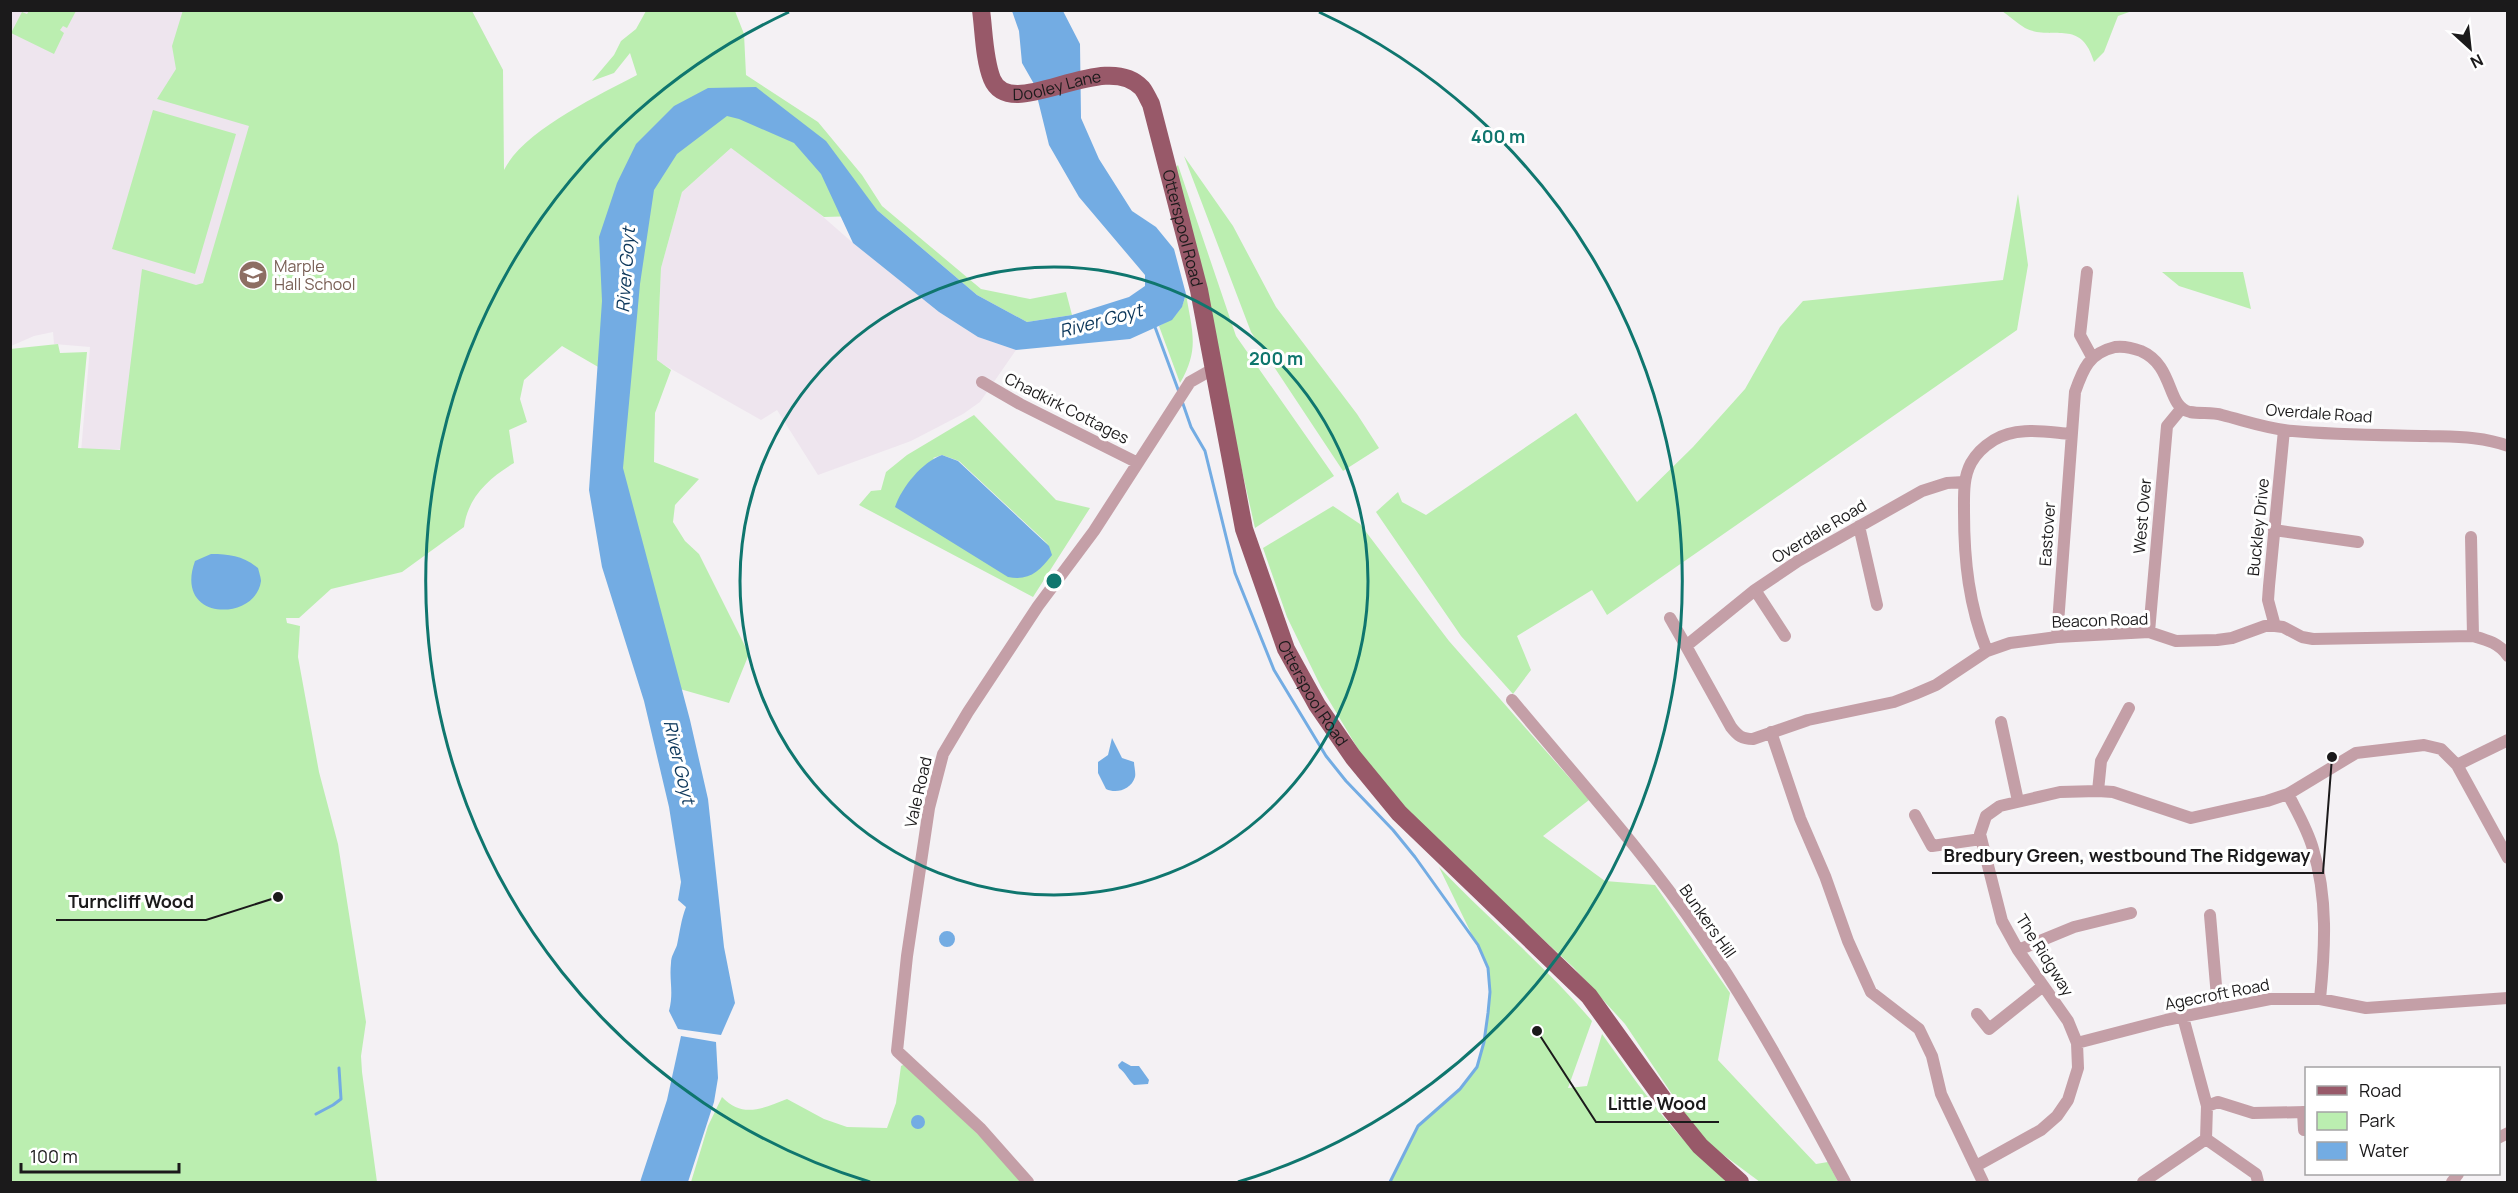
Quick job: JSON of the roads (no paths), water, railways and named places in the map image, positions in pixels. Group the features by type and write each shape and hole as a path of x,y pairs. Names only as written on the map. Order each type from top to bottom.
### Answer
{"main road":[{"name":"Dooley Lane","path":"981,10 993,81 1004,93 1020,95 1034,93 1097,75 1127,78"},
{"name":"Otterspool Road","path":"1127,78 1142,88 1156,116 1199,290 1244,529 1287,649 1317,705 1353,757 1399,813 1589,996 1671,1110 1700,1146 1740,1182"}],"street":[{"path":"2087,272 2080,335 2092,357"},
{"path":"1987,651 1976,623 1966,573 1964,482 1971,463 1995,440 2013,432 2071,434 2075,392 2083,369 2092,357 2103,350 2119,346 2135,348 2152,356 2164,370 2172,395 2181,409"},
{"name":"Vale Road","path":"1028,1182 981,1129 897,1051 929,808 943,754 968,712 1038,606 1094,531 1190,382 1213,369"},
{"name":"Chadkirk Cottages","path":"982,382 1020,404 1137,462"},
{"name":"Overdale Road","path":"2181,409 2189,412 2220,414 2284,430 2455,437 2492,440 2508,446"},
{"name":"West Over","path":"2149,632 2167,426 2181,409"},
{"name":"Buckley Drive","path":"2275,626 2268,600 2284,430"},
{"name":"Eastover","path":"2056,637 2071,434"},
{"name":"Overdale Road","path":"1686,646 1755,590 1798,561 1922,491 1947,483 1964,482"},
{"path":"1859,526 1877,605"},
{"path":"2274,530 2358,542"},
{"path":"2468,542 2472,636"},
{"path":"1755,590 1785,636"},
{"path":"1670,618 1738,736 1753,739 1771,732 1800,818 1825,876 1848,941 1871,992 1919,1029 1932,1056 1941,1094 1983,1182"},
{"name":"Beacon Road","path":"1771,732 1808,720 1894,702 1936,685 1987,651 2010,643 2056,637 2149,632 2176,641 2209,641 2232,638 2265,626 2275,626"},
{"path":"2275,626 2313,639 2472,636 2495,644 2502,648 2508,656"},
{"name":"Bunkers Hill","path":"1512,700 1621,831 1701,935 1798,1097 1845,1182"},
{"path":"2098,791 2101,761 2128,708"},
{"path":"2001,722 2018,801"},
{"path":"2457,765 2508,740"},
{"path":"1915,815 1932,846 1981,839 1982,825 1990,812 2000,806 2060,792 2113,792 2191,818 2289,794 2349,756 2363,751 2413,745 2435,746 2446,753 2457,765 2508,858"},
{"path":"2289,794 2313,848 2319,878 2325,941 2320,999"},
{"name":"The Ridgway","path":"1976,1166 2041,1130 2057,1116 2068,1100 2079,1068 2077,1043 2068,1021 2018,950 2002,921 1981,839"},
{"path":"2018,950 2074,927 2131,914"},
{"path":"2210,915 2218,1010"},
{"path":"1977,1014 1989,1029 2043,986"},
{"name":"Agecroft Road","path":"2077,1043 2270,999 2320,999 2366,1008 2508,998"},
{"path":"2183,1017 2207,1106 2206,1139"},
{"path":"2207,1106 2218,1102 2253,1113 2305,1112 2304,1130"},
{"path":"2143,1182 2206,1139"},
{"path":"2206,1139 2256,1174 2258,1182"}],"water":[{"name":"River Goyt","path":"1012,11 1063,11 1080,44 1081,118 1099,159 1132,211 1156,227 1174,249 1186,294 1182,307 1172,320 1130,339 1016,350 978,337 939,312 853,243 821,174 794,143 739,119 727,116 677,154 654,190 640,284 623,468 690,720 708,799 724,947 735,1003 721,1035 678,1029 669,1011 671,970 672,958 686,907 678,900 681,882 669,807 644,701 602,567 589,490 602,301 599,237 617,183 636,144 674,106 708,88 756,87 826,141 877,210 977,295 1027,322 1072,315 1129,297 1145,286 1145,275 1079,197 1049,145 1034,84 1022,63 1019,31"},
{"path":"942,455 958,461 1049,546 1052,555 1043,566 1033,574 1022,578 1008,577 895,507 902,491 920,469"},
{"path":"211,554 236,556 258,568 261,581 256,594 245,604 232,609 218,609 205,605 195,596 191,581 195,561"},
{"path":"1112,738 1122,758 1134,762 1133,781 1127,788 1119,791 1106,789 1098,773 1098,762 1108,755"},
{"path":"944,931 950,931 955,939 953,945 944,947 939,942 939,936"},
{"path":"681,1036 716,1042 718,1078 714,1102 688,1182 640,1182 667,1100"},
{"path":"1122,1061 1131,1066 1139,1066 1149,1080 1148,1084 1134,1085 1119,1068 1118,1065"},
{"path":"915,1115 921,1115 925,1122 921,1129 915,1129 911,1125 911,1119"}],"waterway":[{"path":"1155,327 1179,392"},
{"path":"1182,401 1191,427 1205,451 1235,573 1274,670 1326,756 1415,857 1478,945 1488,968 1490,992 1488,1013 1484,1042 1477,1067 1460,1089 1418,1126 1390,1182"},
{"path":"316,1114 341,1099 339,1068"}],"place":[{"name":"Marple Hall School","path":"253,275"},
{"name":"Bredbury Green, westbound The Ridgeway","path":"2332,757"},
{"name":"Turncliff Wood","path":"278,897"},
{"name":"Little Wood","path":"1537,1031"}]}
